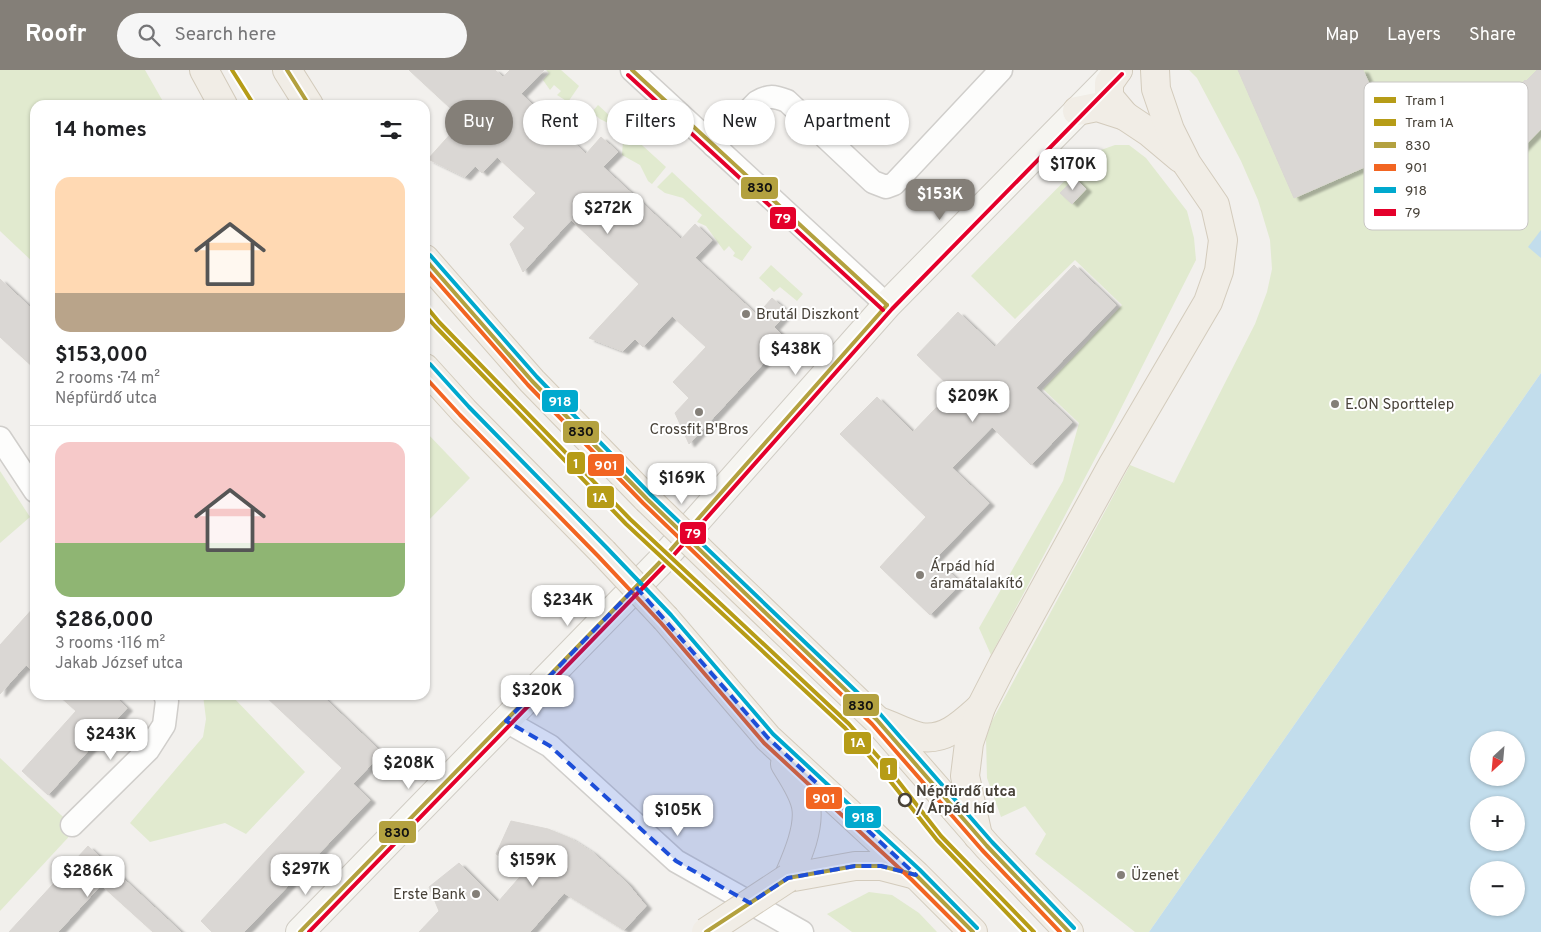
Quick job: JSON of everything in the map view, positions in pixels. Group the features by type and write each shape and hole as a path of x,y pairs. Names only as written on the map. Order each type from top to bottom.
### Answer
{"main road":[{"path":"204,70 220,100"},
{"path":"287,70 306,100"},
{"path":"1118,70 1108,83 1110,96 1125,116"},
{"path":"982,841 965,776 969,744 981,707 1108,472 1208,302 1219,271 1223,240 1215,205 1187,164 1170,130 1156,89 1155,70"},
{"path":"1077,111 1098,107 1125,116 1149,132 1187,164"},
{"path":"430,265 532,381 647,499 877,720 982,841 1069,932"},
{"path":"430,374 666,619 768,738 916,875 974,932"},
{"path":"877,720 920,737 939,737 958,726 981,707"},
{"path":"768,738 796,781 806,804 807,816 800,850 788,878"},
{"path":"706,932 788,878 854,866 881,866 916,875"}],"street":[{"path":"632,70 887,305"},
{"path":"714,146 757,102 765,98 776,97 786,102 873,182 886,187 894,184 1001,70"},
{"path":"300,932 660,562 887,305 1118,70"},
{"path":"0,438 30,483"},
{"path":"72,825 148,750 164,725 167,700"},
{"path":"506,721 550,746 676,862 802,932"}],"highlighted area":[{"path":"636,587 768,738 916,875 881,866 855,866 788,878 750,903 676,861 550,746 506,721"}],"green space":[{"path":"0,70 145,70 162,100 30,100 30,259 0,231"},
{"path":"546,70 561,70 579,86 569,100 565,100 557,95 561,91 554,85 550,90 543,80 549,73"},
{"path":"1189,70 1541,70 1541,373 1149,932 1135,932 1035,854 1046,834 1025,806 1001,817 987,778 986,738 992,721 1130,465 1174,483 1255,324 1267,292 1272,269 1270,240 1258,200 1241,161 1197,78"},
{"path":"598,105 607,113 607,122 597,116"},
{"path":"623,145 642,145 666,167 652,184 648,181 640,165 622,155"},
{"path":"1115,145 1129,145 1146,158 1187,211 1194,238 1196,260 1106,438 991,655 979,628 1063,481 1079,423 1043,389 1122,305 1075,260 1015,319 971,276 1084,161 1101,150"},
{"path":"672,172 752,247 742,261 733,256 735,253 729,246 724,251 706,226 697,222 702,215 683,198 665,193 657,187"},
{"path":"771,265 803,294 797,301 780,287 774,292 759,278"},
{"path":"430,436 470,478 430,519"},
{"path":"0,471 30,517 0,543"},
{"path":"204,700 236,700 305,772 246,834 225,823 150,842 130,823 203,737 206,719"},
{"path":"0,758 76,829 0,911"},
{"path":"869,892 892,895 919,913 937,932 852,932 827,914"}],"water":[{"path":"1541,230 1541,258 1528,247"},
{"path":"1541,373 1541,932 1149,932"}],"building":[{"path":"409,70 495,70 503,77 510,70 544,70 521,94 528,100 523,100 523,145 576,145 586,154 594,145 597,145 597,142 601,137 607,142 607,145 610,145 618,152 603,167 681,239 695,224 712,240 695,258 757,315 772,298 788,312 774,327 786,339 689,444 675,413 689,398 673,382 706,347 672,316 643,347 635,339 623,351 589,338 639,284 571,220 523,272 510,244 525,228 513,217 536,193 497,157 482,173 475,166 465,177 430,160 430,157 445,140 445,145 513,145 513,100 445,100 445,103"},
{"path":"1238,70 1363,70 1368,82 1364,82 1364,167 1294,198"},
{"path":"1537,70 1541,70 1541,129 1528,142 1528,82 1523,82"},
{"path":"1075,178 1086,189 1072,204 1060,193"},
{"path":"1074,265 1116,305 1036,388 1072,422 1031,465 992,427 952,468 989,503 935,559 961,583 930,615 880,567 926,517 840,434 877,397 913,432 953,390 917,355 958,312 995,347"},
{"path":"0,279 30,307 30,364 0,337"},
{"path":"30,612 30,669 26,665 0,694 0,645"},
{"path":"64,700 118,700 127,708 48,795 22,771 76,711"},
{"path":"269,700 326,700 382,753 353,784 370,800 244,932 212,932 201,921 342,768"},
{"path":"511,821 548,829 570,838 592,852 627,883 646,906 624,930 564,893 530,932 419,932 439,911 429,887 459,863 498,902 525,871 496,854"},
{"path":"88,846 181,932 153,932 101,885 58,932 9,932"}],"tram line":[{"name":"1","path":"232,70 251,100"},
{"name":"1","path":"430,311 630,519 849,724 888,768 941,836 1034,932"},
{"name":"1A","path":"430,320 626,524 845,728 937,840 1025,932"}],"transit line":[{"name":"830","path":"287,70 306,100"},
{"name":"830","path":"632,70 887,305"},
{"name":"79","path":"309,932 664,566 892,309 1122,74"},
{"name":"79","path":"628,75 883,310"},
{"name":"918","path":"430,255 537,377 651,495 881,715 992,842 1074,928"},
{"name":"830","path":"430,265 532,381 647,499 877,720 987,846 1069,932"},
{"name":"901","path":"430,274 528,385 643,503 872,724 982,850 1060,932"},
{"name":"830","path":"300,932 660,562 887,305"},
{"name":"918","path":"430,364 469,407 671,615 773,734 920,870 977,928"},
{"name":"901","path":"430,382 661,623 764,743 912,880 964,932"},
{"name":"830","path":"706,932 788,878 855,866 881,866 916,875 973,932"}],"place":[{"name":"Brutál Diszkont","path":"746,314"},
{"name":"E.ON Sporttelep","path":"1335,404"},
{"name":"Crossfit B'Bros","path":"699,412"},
{"name":"Árpád híd áramátalakító","path":"920,575"},
{"name":"Népfürdő utca / Árpád híd","path":"905,800"},
{"name":"Üzenet","path":"1121,875"},
{"name":"Erste Bank","path":"476,894"}]}
